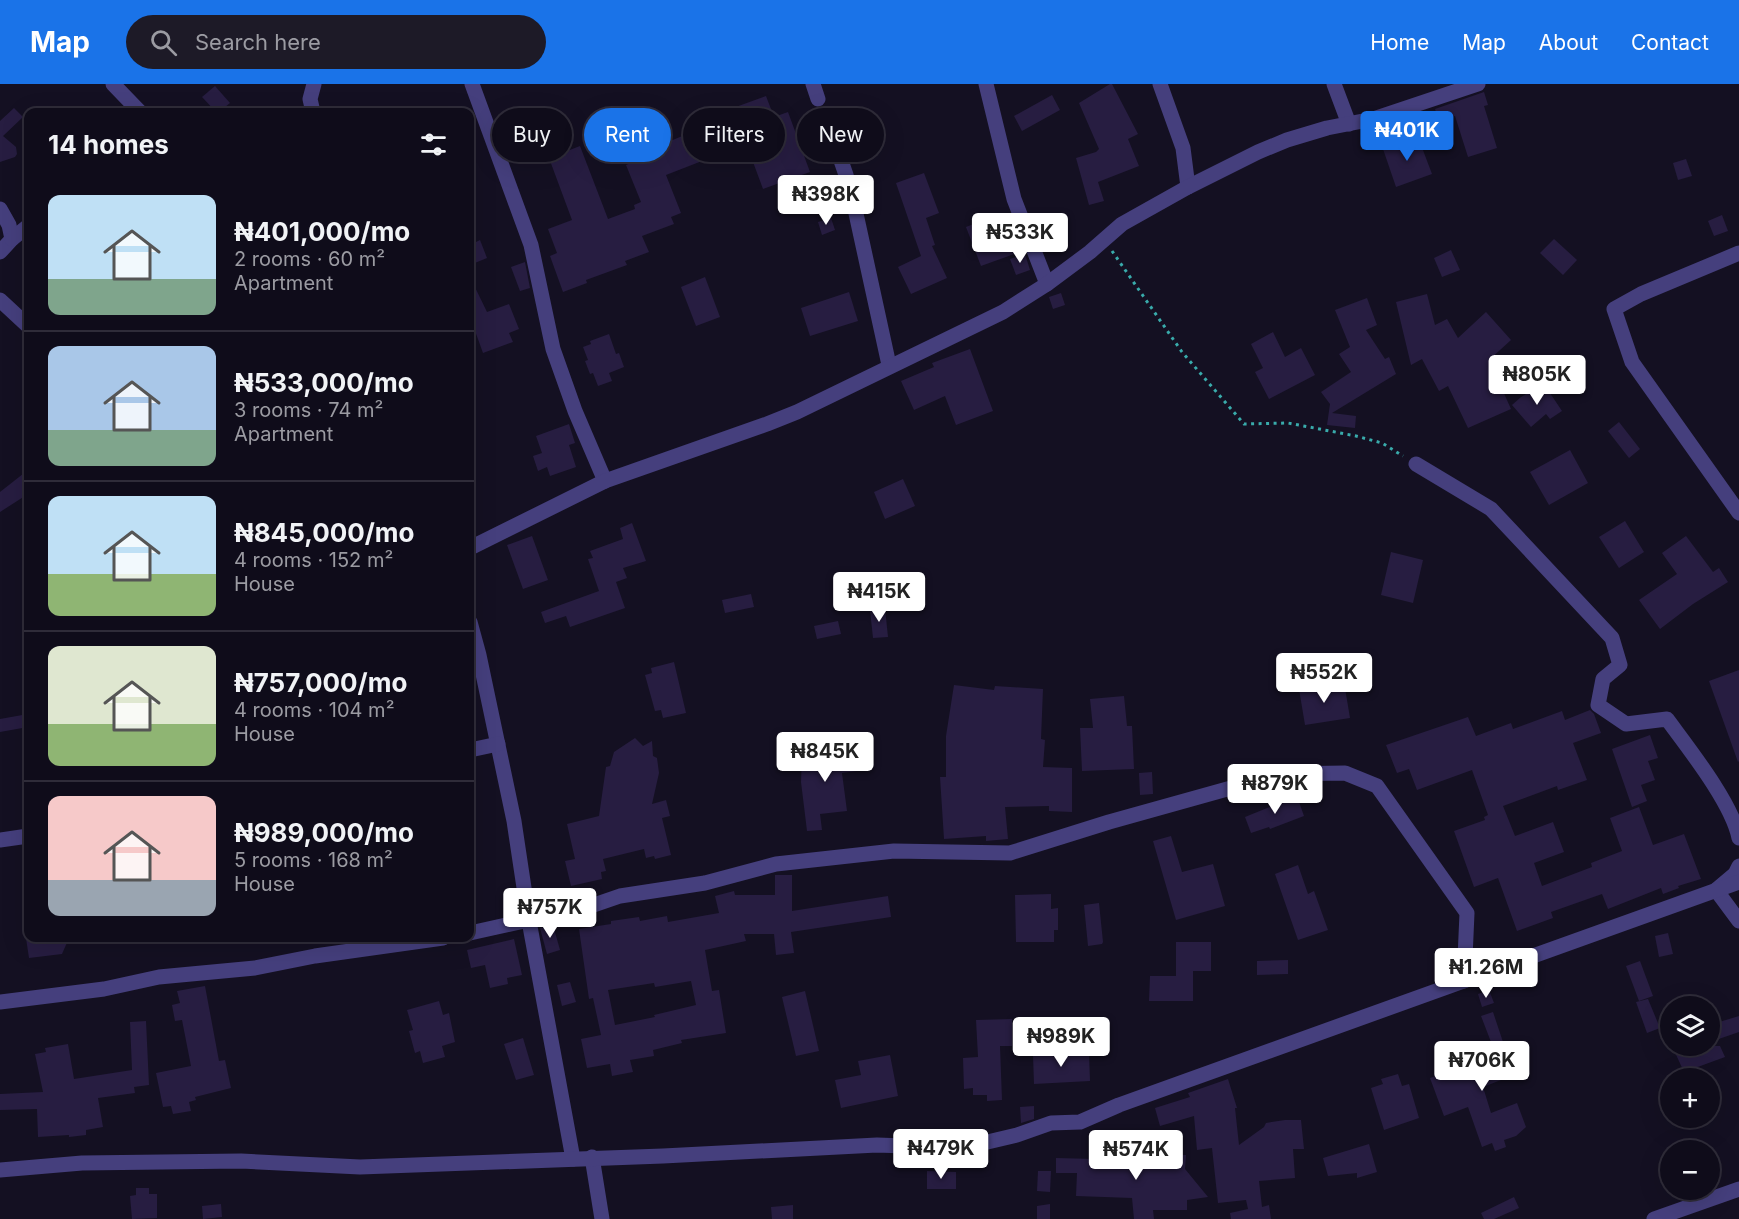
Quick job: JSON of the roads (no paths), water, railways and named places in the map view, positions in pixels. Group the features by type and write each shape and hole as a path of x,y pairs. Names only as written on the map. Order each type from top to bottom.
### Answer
{"street":[{"path":"113,84 136,108"},
{"path":"312,108 310,99 314,84"},
{"path":"472,84 531,245 553,349 575,411 605,481"},
{"path":"813,84 818,99"},
{"path":"986,84 1014,199 1047,284"},
{"path":"1160,84 1183,148 1188,187"},
{"path":"1334,84 1349,124"},
{"path":"474,546 605,481 797,412 889,365 1003,312 1047,284 1105,240 1122,224 1188,187 1258,152 1287,140 1373,119 1478,84"},
{"path":"842,162 855,209 889,365"},
{"path":"0,209 9,225 12,239"},
{"path":"0,252 24,229"},
{"path":"1739,253 1641,294 1614,309 1632,362 1739,513"},
{"path":"0,300 24,322"},
{"path":"1416,464 1491,509 1612,638 1620,665 1603,679 1598,705 1626,724 1667,719 1697,759 1728,809 1739,838"},
{"path":"474,639 514,821 529,921 573,1159"},
{"path":"474,749 498,744"},
{"path":"474,932 588,907 620,896 705,882 776,864 894,851 1010,853 1109,822 1281,774 1345,773 1377,786 1467,913 1464,981"},
{"path":"0,840 24,837"},
{"path":"1716,890 1735,874 1739,866"},
{"path":"0,1170 82,1163 189,1160 360,1167 663,1156 877,1144 962,1148 1017,1135 1051,1123 1080,1122 1104,1111 1739,882"},
{"path":"1716,890 1739,921"},
{"path":"0,1002 104,989 159,977 255,968 315,956 415,942"},
{"path":"592,1157 602,1219"},
{"path":"1654,1219 1739,1189"}]}
